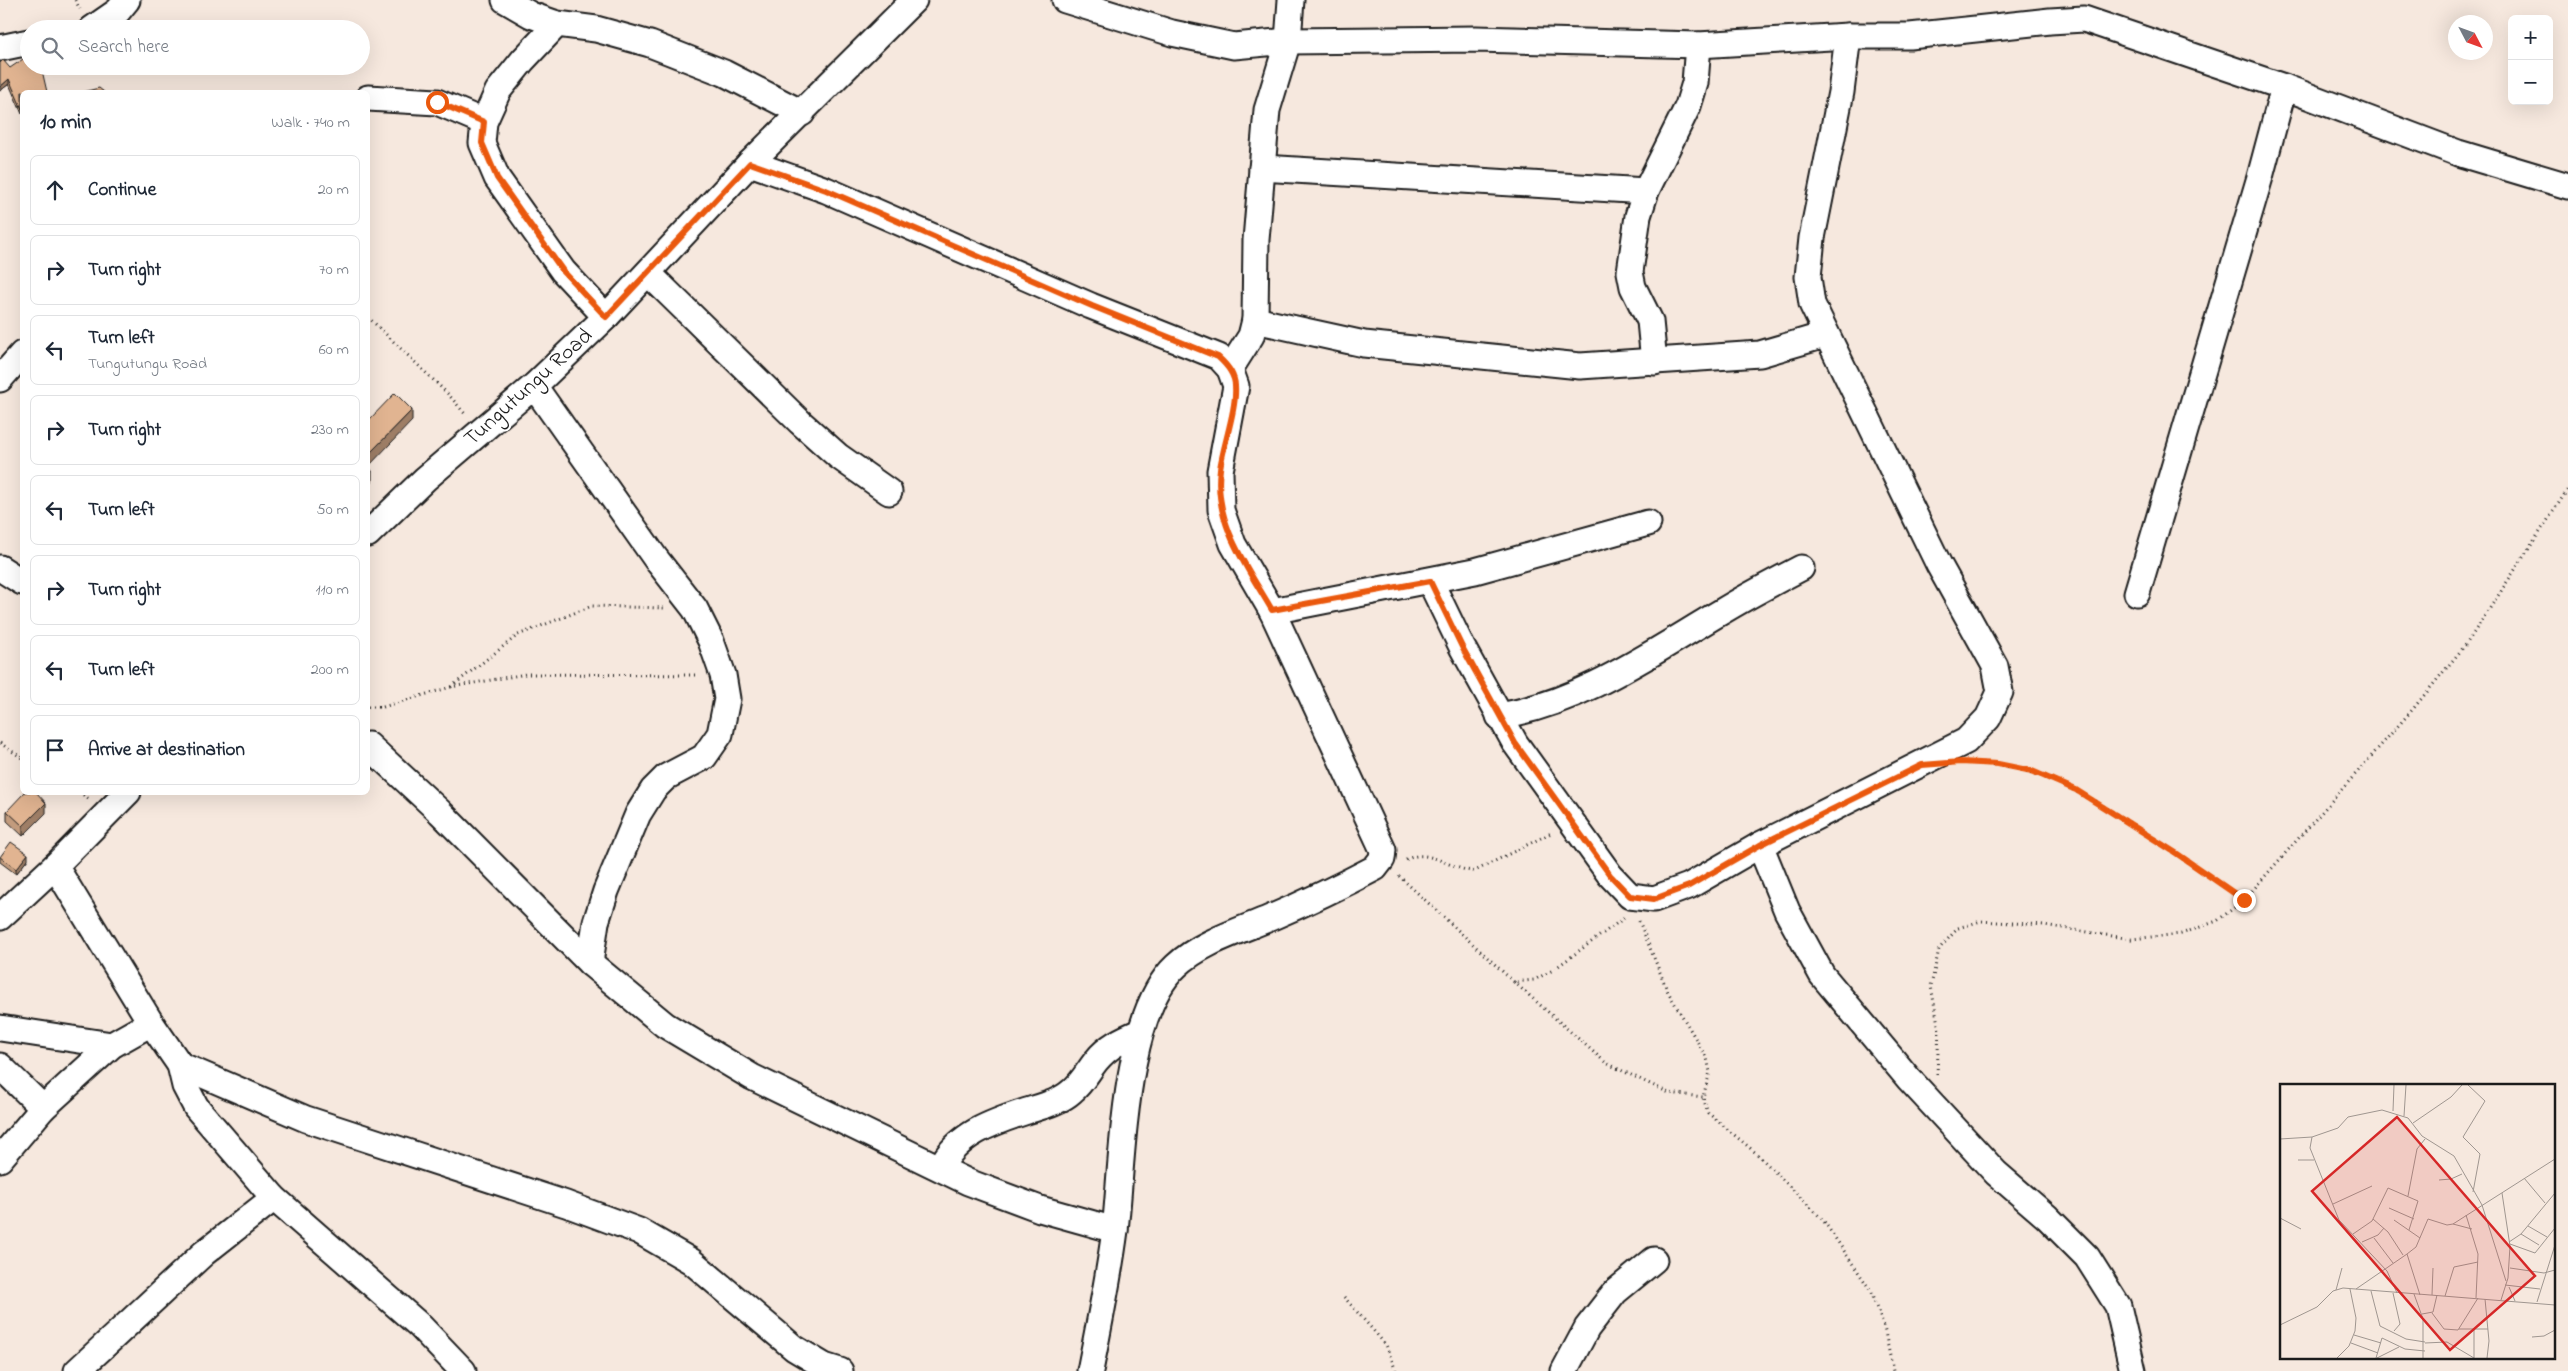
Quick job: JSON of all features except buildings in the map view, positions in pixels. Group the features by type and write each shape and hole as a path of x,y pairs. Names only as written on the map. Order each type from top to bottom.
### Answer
{"street":[{"path":"106,20 118,12 127,0"},
{"path":"505,0 531,15 556,24 596,29 650,44 724,73 802,113"},
{"name":"Tungutungu Road","path":"370,532 425,479 534,386 606,317 649,274 750,163 914,0"},
{"path":"1065,0 1172,33 1234,46 1288,41 1476,39 1698,45 1848,36 1910,36 2084,19 2284,87 2458,153 2568,186"},
{"path":"1230,369 1251,336 1255,320 1256,240 1266,110 1288,41 1292,0"},
{"path":"556,24 498,91 484,122 482,143 497,178 563,271 606,317"},
{"path":"1430,581 1499,716 1539,779 1610,875 1630,896 1644,905 1689,886 1760,845 1966,741 1988,718 2000,692 1995,666 1939,565 1825,335 1812,304 1808,277 1812,238 1841,92 1848,36"},
{"path":"0,48 20,44"},
{"path":"1654,362 1650,320 1633,287 1630,272 1638,216 1646,190 1688,106 1695,83 1698,45"},
{"path":"2137,594 2257,186 2284,87"},
{"path":"370,98 437,102 484,122"},
{"path":"750,163 826,190 1092,306 1218,357 1230,369 1236,386 1220,471 1221,510 1233,544 1272,610 1376,832 1387,864 1199,950 1175,966 1158,989 1140,1032 1125,1120 1115,1230 1090,1371"},
{"path":"1262,168 1646,190"},
{"path":"649,274 800,422 838,456 889,492"},
{"path":"1255,320 1364,344 1580,366 1760,354 1825,335"},
{"path":"0,379 20,358"},
{"path":"534,386 656,559 695,609 711,641 723,675 727,699 720,734 704,757 666,777 653,790 638,814 606,891 596,922 590,963"},
{"path":"1272,610 1475,571 1648,523"},
{"path":"0,568 20,581"},
{"path":"1499,716 1525,712 1560,701 1600,682 1801,568"},
{"path":"370,746 440,812 590,963 665,1025 752,1077 968,1182 1040,1209 1115,1230"},
{"path":"0,917 55,866 125,795"},
{"path":"1760,845 1787,911 1822,975 1938,1110 1996,1173 2047,1217 2087,1257 2118,1306 2133,1371"},
{"path":"55,866 151,1023 180,1065 185,1086 196,1107 274,1198 419,1325 464,1371"},
{"path":"0,1159 43,1108 112,1045 151,1023"},
{"path":"0,1028 112,1045"},
{"path":"940,1167 953,1147 965,1138 1017,1114 1052,1104 1072,1091 1108,1049 1140,1032"},
{"path":"180,1065 306,1119 538,1195 638,1231 691,1261 794,1348 824,1366 840,1371"},
{"path":"0,1066 43,1108"},
{"path":"77,1371 204,1253 274,1198"},
{"path":"1564,1371 1586,1328 1615,1292 1654,1260"}],"path":[{"path":"370,318 449,395 481,433"},
{"path":"1938,1110 1939,1030 1932,986 1939,949 1958,928 1981,921 2008,922 2044,925 2131,939 2180,934 2217,921 2244,900 2413,710 2467,643 2568,489"},
{"path":"451,687 518,635 592,606 695,609"},
{"path":"370,707 383,707 451,687 526,674 723,675"},
{"path":"0,743 20,757"},
{"path":"1970,763 1998,764 2032,771 2076,790 2176,853 2244,900"},
{"path":"1572,823 1475,871 1464,871 1426,855 1412,856 1387,864 1514,982 1606,1063 1669,1094 1703,1098"},
{"path":"1514,982 1534,980 1553,970 1644,905 1668,992 1707,1058 1710,1072 1703,1098 1708,1113 1756,1154 1823,1220 1869,1288 1884,1327 1893,1371"},
{"path":"1344,1297 1386,1345 1396,1371"}],"route":[{"path":"437,102 484,122 482,143 497,178 563,271 606,317 649,274 750,163 826,190 983,260 1218,357 1230,369 1236,386 1220,471 1221,510 1233,544 1272,610 1430,581 1462,647 1515,743 1539,779 1610,875 1630,896 1654,899 1689,886 1760,845 1922,765 1961,762 1998,764 2032,771 2076,790 2176,853 2244,900"}]}
